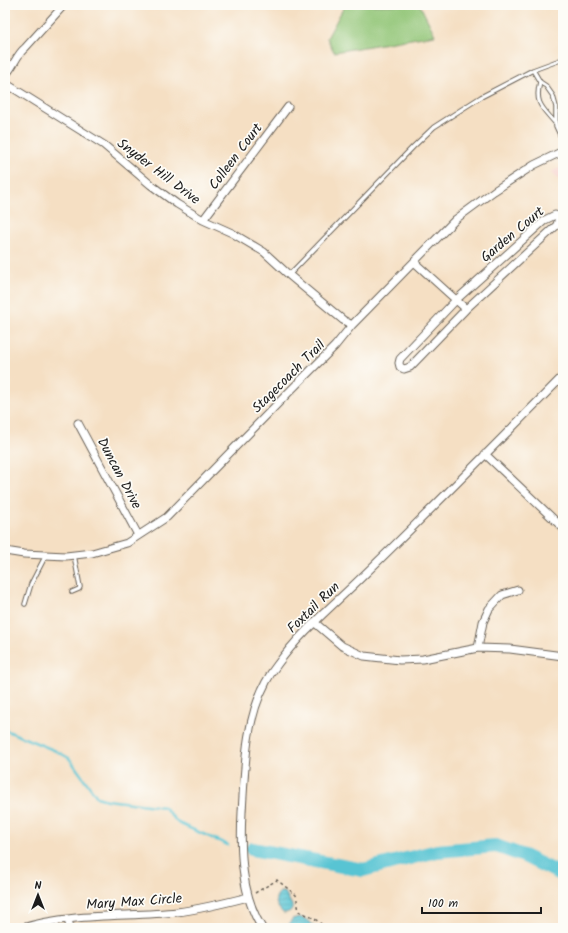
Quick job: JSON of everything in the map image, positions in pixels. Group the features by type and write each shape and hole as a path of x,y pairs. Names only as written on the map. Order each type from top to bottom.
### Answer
{"street":[{"path":"5,75 10,71 19,53 26,48 64,5"},
{"name":"Snyder Hill Drive","path":"5,83 104,145 151,185 177,204 202,220 232,233 264,252 289,275 352,325"},
{"name":"Colleen Court","path":"202,220 288,107"},
{"name":"Stagecoach Trail","path":"5,551 46,555 74,555 92,553 127,543 167,517 290,390 335,346 352,325 456,219 494,191 534,165 563,151"},
{"name":"Garden Court","path":"555,215 559,218 557,225 466,309 410,366 404,369 400,367 400,359 456,300 544,220 555,215"},
{"path":"414,262 466,309"},
{"name":"Foxtail Run","path":"262,928 248,896 244,875 241,838 246,748 252,716 266,682 289,649 314,622 357,582 563,376"},
{"name":"Duncan Drive","path":"78,423 138,535"},
{"path":"485,454 563,528"},
{"path":"478,648 483,622 490,609 502,595 518,590"},
{"path":"314,622 342,646 364,656 400,660 423,659 478,648 510,649 563,656"},
{"name":"Mary Max Circle","path":"22,928 33,924 68,919 177,912 216,905 248,896"},
{"path":"68,919 70,928"}],"lane":[{"path":"289,275 434,127 481,97 533,70 563,59"},
{"path":"533,70 540,82 546,86 553,96 556,107 556,124"},
{"path":"540,82 537,92 538,99 540,104 556,124 563,141"},
{"path":"25,604 31,584 46,555"},
{"path":"72,592 80,587 74,555"}],"path":[{"path":"248,896 276,880 296,895 299,911 315,919 326,928"}],"shaded area":[{"path":"563,166 563,184 551,172"}],"green space":[{"path":"345,5 420,5 435,35 334,52 327,38"}],"water":[{"path":"280,892 285,892 293,907 291,910 283,913 276,903 276,897"},
{"path":"299,917 307,920 317,928 290,928 289,925 292,919"}],"waterway":[{"path":"5,730 56,751 69,758 97,797 107,800 164,807 178,823 228,845"},
{"path":"252,849 363,870 437,851 496,846 524,856 563,875"}]}
